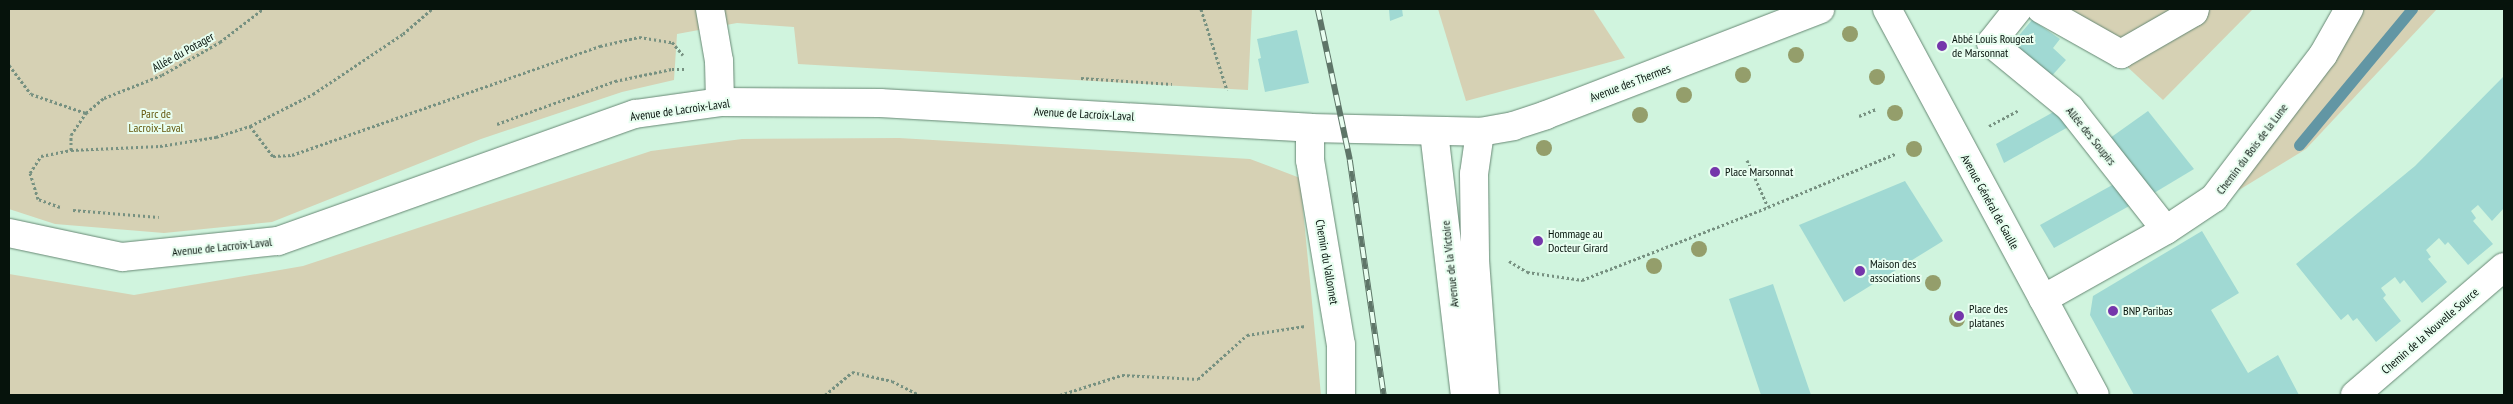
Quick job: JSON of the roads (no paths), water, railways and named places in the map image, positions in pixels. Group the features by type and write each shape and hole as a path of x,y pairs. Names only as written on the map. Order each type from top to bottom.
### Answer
{"street":[{"path":"710,9 718,60 720,102"},
{"name":"Avenue des Thermes","path":"1434,132 1480,132 1513,126 1546,116 1820,9"},
{"name":"Avenue Général de Gaulle","path":"1887,9 2095,395"},
{"name":"Allée des Soupirs","path":"2018,9 1991,43 2070,108 2166,230"},
{"path":"2041,9 2121,54 2194,12 2195,9"},
{"name":"Chemin du Bois de la Lune","path":"2044,299 2166,230 2214,198 2323,55 2349,9"},
{"name":"Avenue de Lacroix-Laval","path":"9,234 122,257 278,242 635,114 720,102 880,103 1310,128 1434,132"},
{"name":"Chemin du Vallonnet","path":"1310,128 1310,160 1341,346 1341,395"},
{"name":"Avenue de la Victoire","path":"1434,132 1465,395"},
{"name":"Avenue de la Victoire","path":"1480,132 1474,174 1475,260 1485,395"},
{"name":"Chemin de la Nouvelle Source","path":"2355,395 2504,267"}],"waterway":[{"path":"2299,145 2412,9"}],"railway":[{"path":"1318,9 1350,160 1384,395"}],"place":[{"name":"Abbé Louis Rougeat de Marsonnat","path":"1942,46"},
{"name":"Place Marsonnat","path":"1715,172"},
{"name":"Hommage au Docteur Girard","path":"1538,241"},
{"name":"Maison des associations","path":"1860,271"},
{"name":"BNP Paribas","path":"2113,311"},
{"name":"Place des platanes","path":"1959,316"}],"park label":[{"name":"Parc de Lacroix-Laval","path":"156,121"}]}
